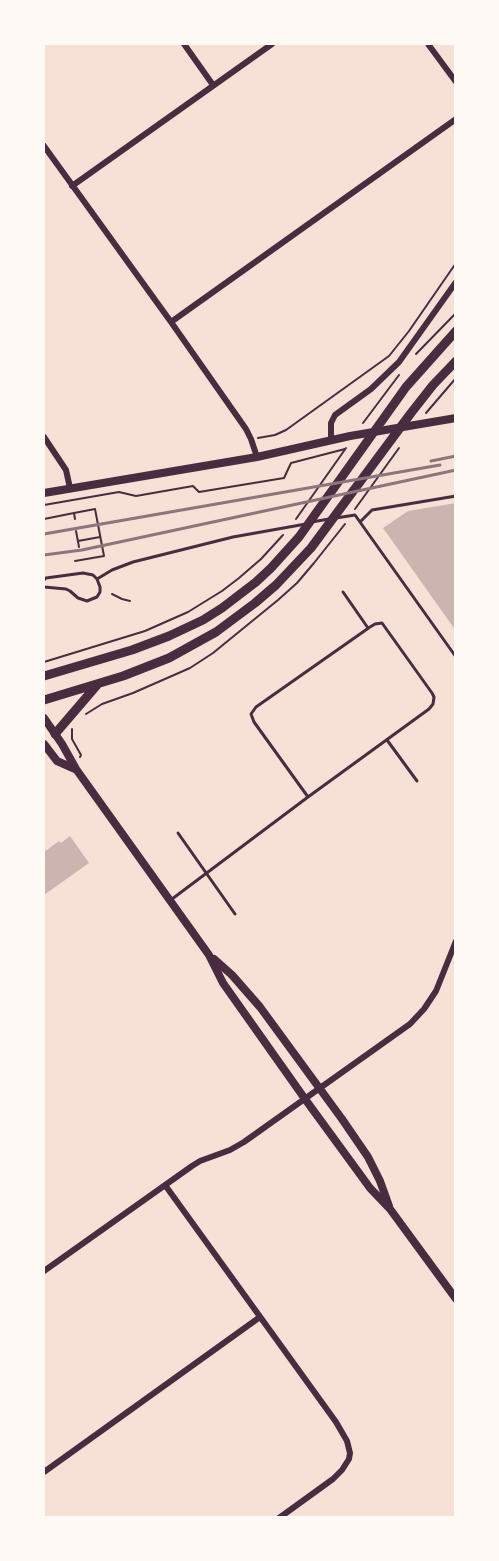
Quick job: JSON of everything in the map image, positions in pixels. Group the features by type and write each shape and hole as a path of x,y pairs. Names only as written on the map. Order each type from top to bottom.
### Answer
{"main road":[{"path":"44,676 152,643 203,620 256,582 272,568 299,537 383,417 428,361 456,331"},
{"path":"44,700 97,685 169,658 216,632 255,603 306,554 411,412 456,361"},
{"path":"44,493 257,457 332,440 456,418"},
{"path":"55,734 97,685"},
{"path":"44,718 76,769 209,955 223,983 305,1099 456,1299"},
{"path":"44,745 57,761 76,769"},
{"path":"209,955 232,975 260,1007 320,1088 368,1157 390,1209"}],"street":[{"path":"184,44 213,85"},
{"path":"72,186 272,44"},
{"path":"428,44 456,82"},
{"path":"171,322 456,119"},
{"path":"44,146 246,429 257,457"},
{"path":"332,440 331,423 335,415 391,371 406,354 456,282"},
{"path":"44,437 66,470 70,488"},
{"path":"44,1271 200,1161 244,1143 398,1033 418,1016 436,991 452,963 456,942"},
{"path":"165,1185 336,1422 347,1441 350,1453 346,1465 338,1474 279,1518"},
{"path":"44,1472 260,1317"}],"lane":[{"path":"360,522 372,510 456,496"},
{"path":"97,579 122,566 190,547 354,514 456,657"},
{"path":"44,580 78,573 93,575 100,586 100,592 97,597 87,601 78,598 66,589 44,587"},
{"path":"343,592 368,628"},
{"path":"170,901 433,704 432,693 382,623 368,628 256,707 251,714 254,722 308,797"},
{"path":"387,740 417,781"},
{"path":"178,833 235,914"}],"path":[{"path":"251,439 280,433 389,356 456,263"},
{"path":"416,355 456,313"},
{"path":"360,427 399,376"},
{"path":"422,418 456,378"},
{"path":"354,514 403,442"},
{"path":"44,505 119,492 136,496 193,486 199,492 284,478 291,464 348,447 295,521"},
{"path":"44,519 95,509 104,556 75,561"},
{"path":"74,513 75,519"},
{"path":"342,528 347,520"},
{"path":"76,531 79,547"},
{"path":"44,662 145,631 188,612 239,578 261,559 287,531"},
{"path":"78,541 100,537"},
{"path":"112,594 130,601"}],"building":[{"path":"456,503 456,631 383,528 408,511"},
{"path":"70,836 89,863 44,895 44,852"}],"railway":[{"path":"431,461 456,456"},
{"path":"44,534 440,465"},
{"path":"44,555 82,550 456,470"}]}
